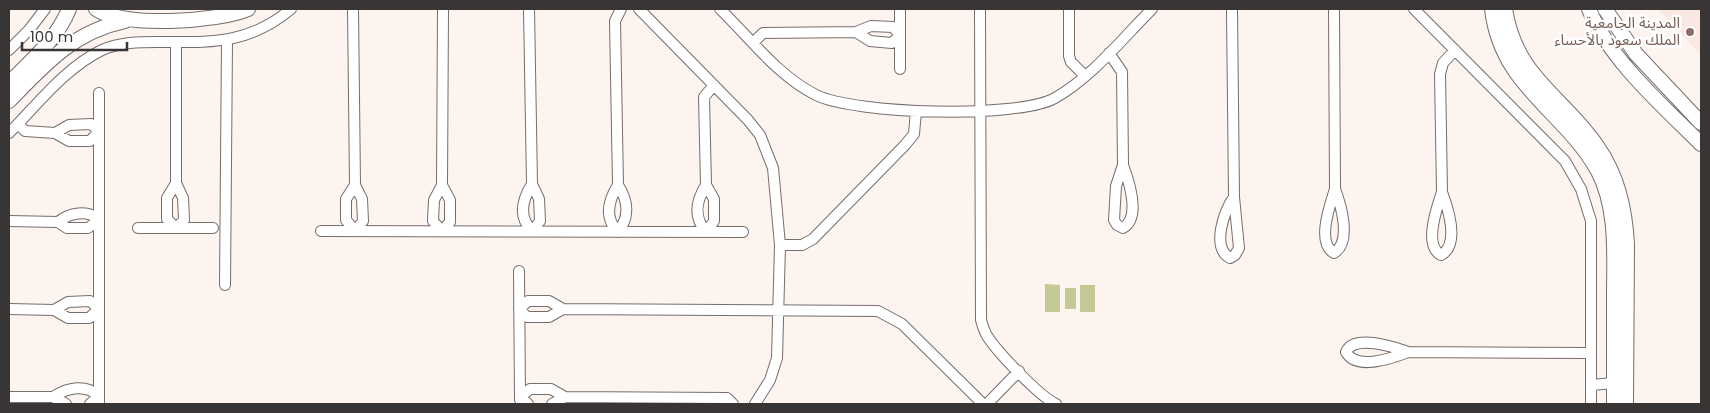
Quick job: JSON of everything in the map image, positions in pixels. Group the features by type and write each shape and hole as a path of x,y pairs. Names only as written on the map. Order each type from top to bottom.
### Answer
{"main road":[{"path":"11,90 63,24 69,9"},
{"path":"96,9 112,17 134,19 217,18 248,9"},
{"path":"1492,9 1495,28 1504,54 1516,75 1578,142 1598,172 1607,193 1620,278 1626,404"},
{"path":"1505,9 1513,42 1528,69 1587,134 1610,167 1619,190 1625,219 1614,404"},
{"path":"1589,9 1603,36 1624,64 1701,144"},
{"path":"1605,9 1636,54 1701,123"},
{"path":"11,90 81,36 108,24 134,19"}],"street":[{"path":"9,50 29,30 44,9"},
{"path":"9,133 69,72 104,50 140,42 227,41 263,28 291,9"},
{"path":"353,9 355,185 362,199 363,221 355,231"},
{"path":"442,231 434,221 434,200 442,186 443,9"},
{"path":"529,9 532,184 539,199 540,221 532,231"},
{"path":"618,232 626,222 625,200 618,185 615,21 621,9"},
{"path":"639,9 748,120 760,135 768,152 776,188 780,245 777,358 770,380 755,404"},
{"path":"720,9 785,74 817,96 847,105 916,111 1009,110 1033,107 1058,96 1085,76 1152,9"},
{"path":"900,9 900,69"},
{"path":"980,9 981,320 985,333 993,344 1019,371 1056,404"},
{"path":"1069,9 1069,56 1071,62 1085,76"},
{"path":"1232,9 1234,197 1239,248 1235,255 1230,258 1224,255 1221,250 1222,227 1226,207 1234,197"},
{"path":"1334,9 1335,190 1327,210 1326,244 1328,250 1334,252 1340,249 1344,243 1340,202 1335,190"},
{"path":"1414,9 1565,161 1581,188 1591,222 1591,404"},
{"path":"754,42 763,33 856,32 871,26 893,27 900,35"},
{"path":"856,32 870,41 884,42 897,40 900,35"},
{"path":"225,286 227,41"},
{"path":"176,42 176,184 183,198 184,220 176,228"},
{"path":"1442,192 1447,205 1451,246 1447,252 1441,255 1433,247 1435,213 1442,192 1440,74 1443,62 1455,50"},
{"path":"1109,53 1122,72 1123,165 1116,186 1114,220 1117,225 1123,228 1128,225 1132,218 1128,178 1123,165"},
{"path":"706,232 714,221 714,199 706,184 704,97 714,85"},
{"path":"99,93 99,400"},
{"path":"780,245 802,245 812,239 906,145 914,134 916,111"},
{"path":"18,124 25,131 54,132 69,125 91,124 99,131"},
{"path":"54,132 69,141 90,141 99,131"},
{"path":"176,184 168,198 167,219 176,228"},
{"path":"532,184 523,198 523,220 532,231"},
{"path":"706,184 698,199 698,220 706,232"},
{"path":"355,185 346,199 346,220 355,231"},
{"path":"618,185 610,199 609,220 618,232"},
{"path":"442,186 450,200 450,222 442,231"},
{"path":"9,221 58,222 67,228 88,228 99,220"},
{"path":"138,228 214,228"},
{"path":"321,230 743,232"},
{"path":"519,271 522,402"},
{"path":"54,310 68,302 90,301 99,309"},
{"path":"519,309 528,301 549,301 563,309 866,310 890,315 902,324 983,404"},
{"path":"9,309 54,310 68,318 90,318 99,309"},
{"path":"519,309 527,317 549,317 563,309"},
{"path":"1408,352 1388,345 1354,344 1346,352 1349,358 1355,361 1378,360 1408,352 1591,353"},
{"path":"987,404 1019,371"},
{"path":"1591,385 1614,383"},
{"path":"9,397 53,397 68,389 90,388 99,400"},
{"path":"522,402 530,389 551,389 565,397"},
{"path":"53,397 66,404"},
{"path":"552,404 565,397 727,398 733,404"},
{"path":"90,404 99,400"}],"shaded area":[{"name":"المدينة الجامعية الملك سعود بالأحساء","path":"1658,9 1701,9 1701,55"}],"green space":[{"path":"1045,284 1060,285 1060,312 1045,312"},
{"path":"1080,285 1095,285 1095,312 1080,312"},
{"path":"1065,288 1076,288 1076,309 1065,309"}],"place":[{"name":"المدينة الجامعية الملك سعود بالأحساء","path":"1690,32"}]}
